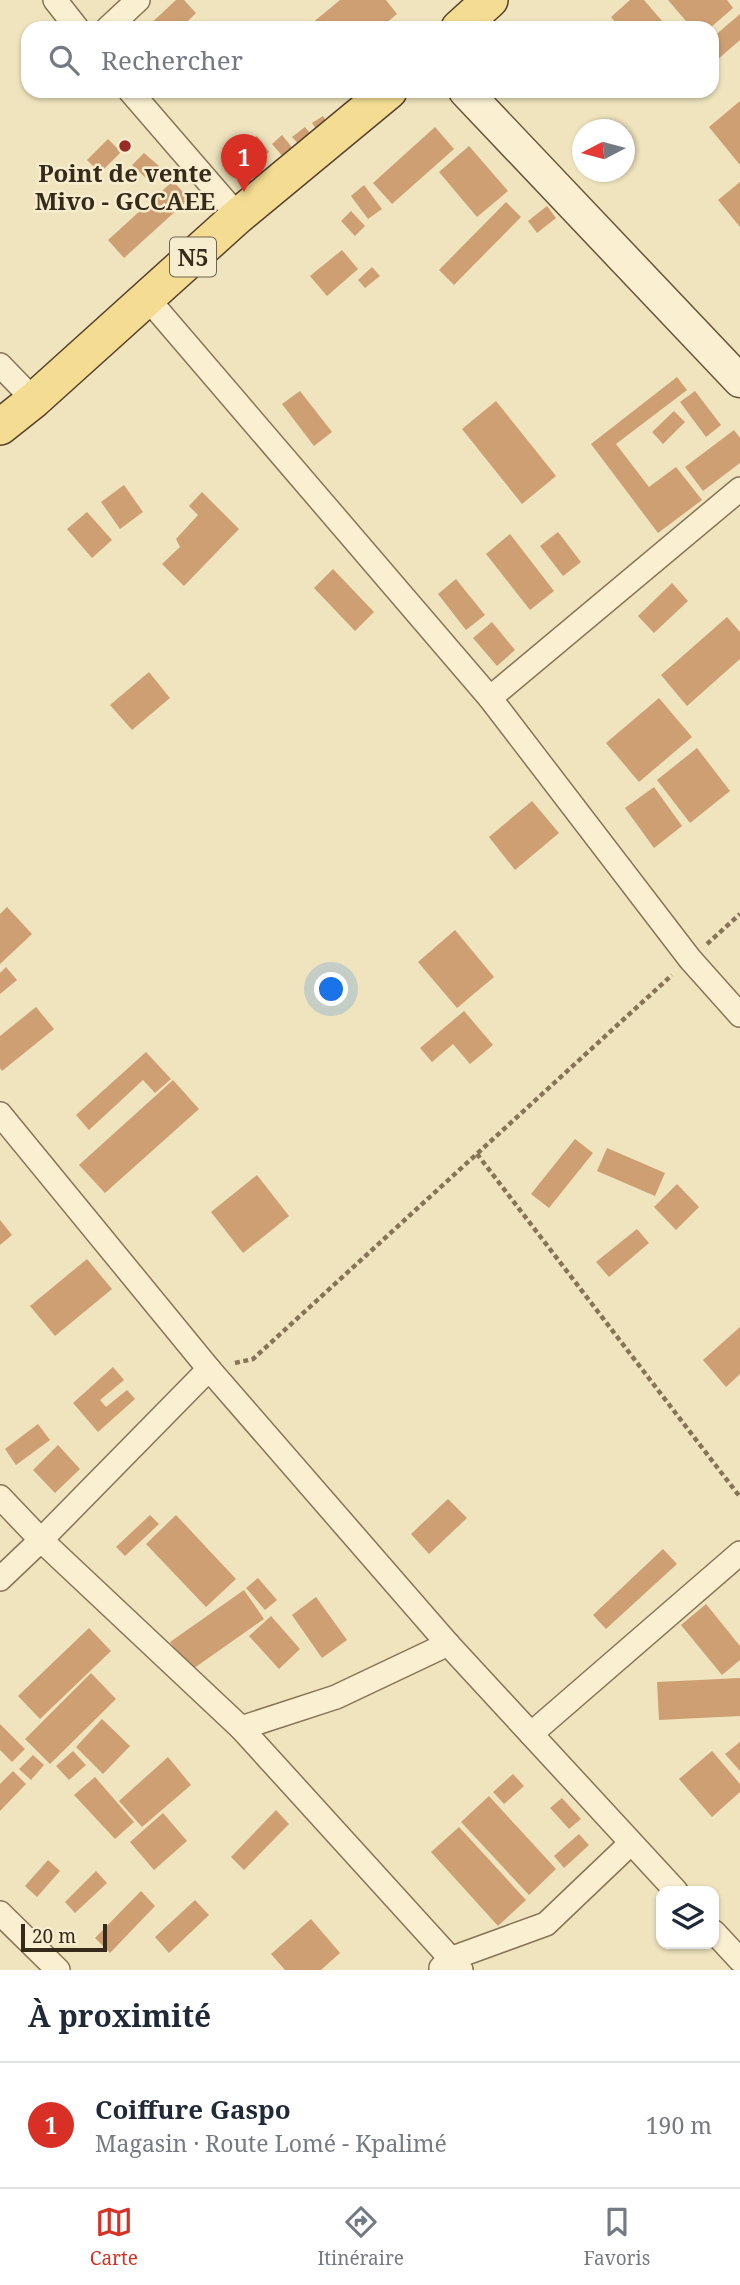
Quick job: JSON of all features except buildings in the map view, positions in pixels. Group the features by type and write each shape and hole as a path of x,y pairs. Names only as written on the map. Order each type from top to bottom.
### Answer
{"main road":[{"name":"N5","path":"0,427 148,299 238,216 381,98"}],"street":[{"path":"55,0 72,21"},
{"path":"116,21 138,0"},
{"path":"136,98 238,216"},
{"path":"472,98 740,381"},
{"path":"148,299 490,698 690,959 740,1015"},
{"path":"0,365 34,400"},
{"path":"490,698 740,489"},
{"path":"0,1114 209,1368 448,1644 671,1886"},
{"path":"0,1579 209,1368"},
{"path":"0,1497 41,1540 241,1728 450,1966 546,1924 631,1843"},
{"path":"531,1734 740,1553"},
{"path":"241,1728 336,1697 448,1644"},
{"path":"0,1913 58,1970"},
{"path":"719,1937 740,1960"}],"path":[{"path":"209,1368 253,1359 740,914"},
{"path":"477,1154 740,1497"}],"place":[{"name":"Point de vente Mivo - GCCAEE","path":"125,146"},
{"name":"Coiffure Gaspo","path":"244,192"}]}
